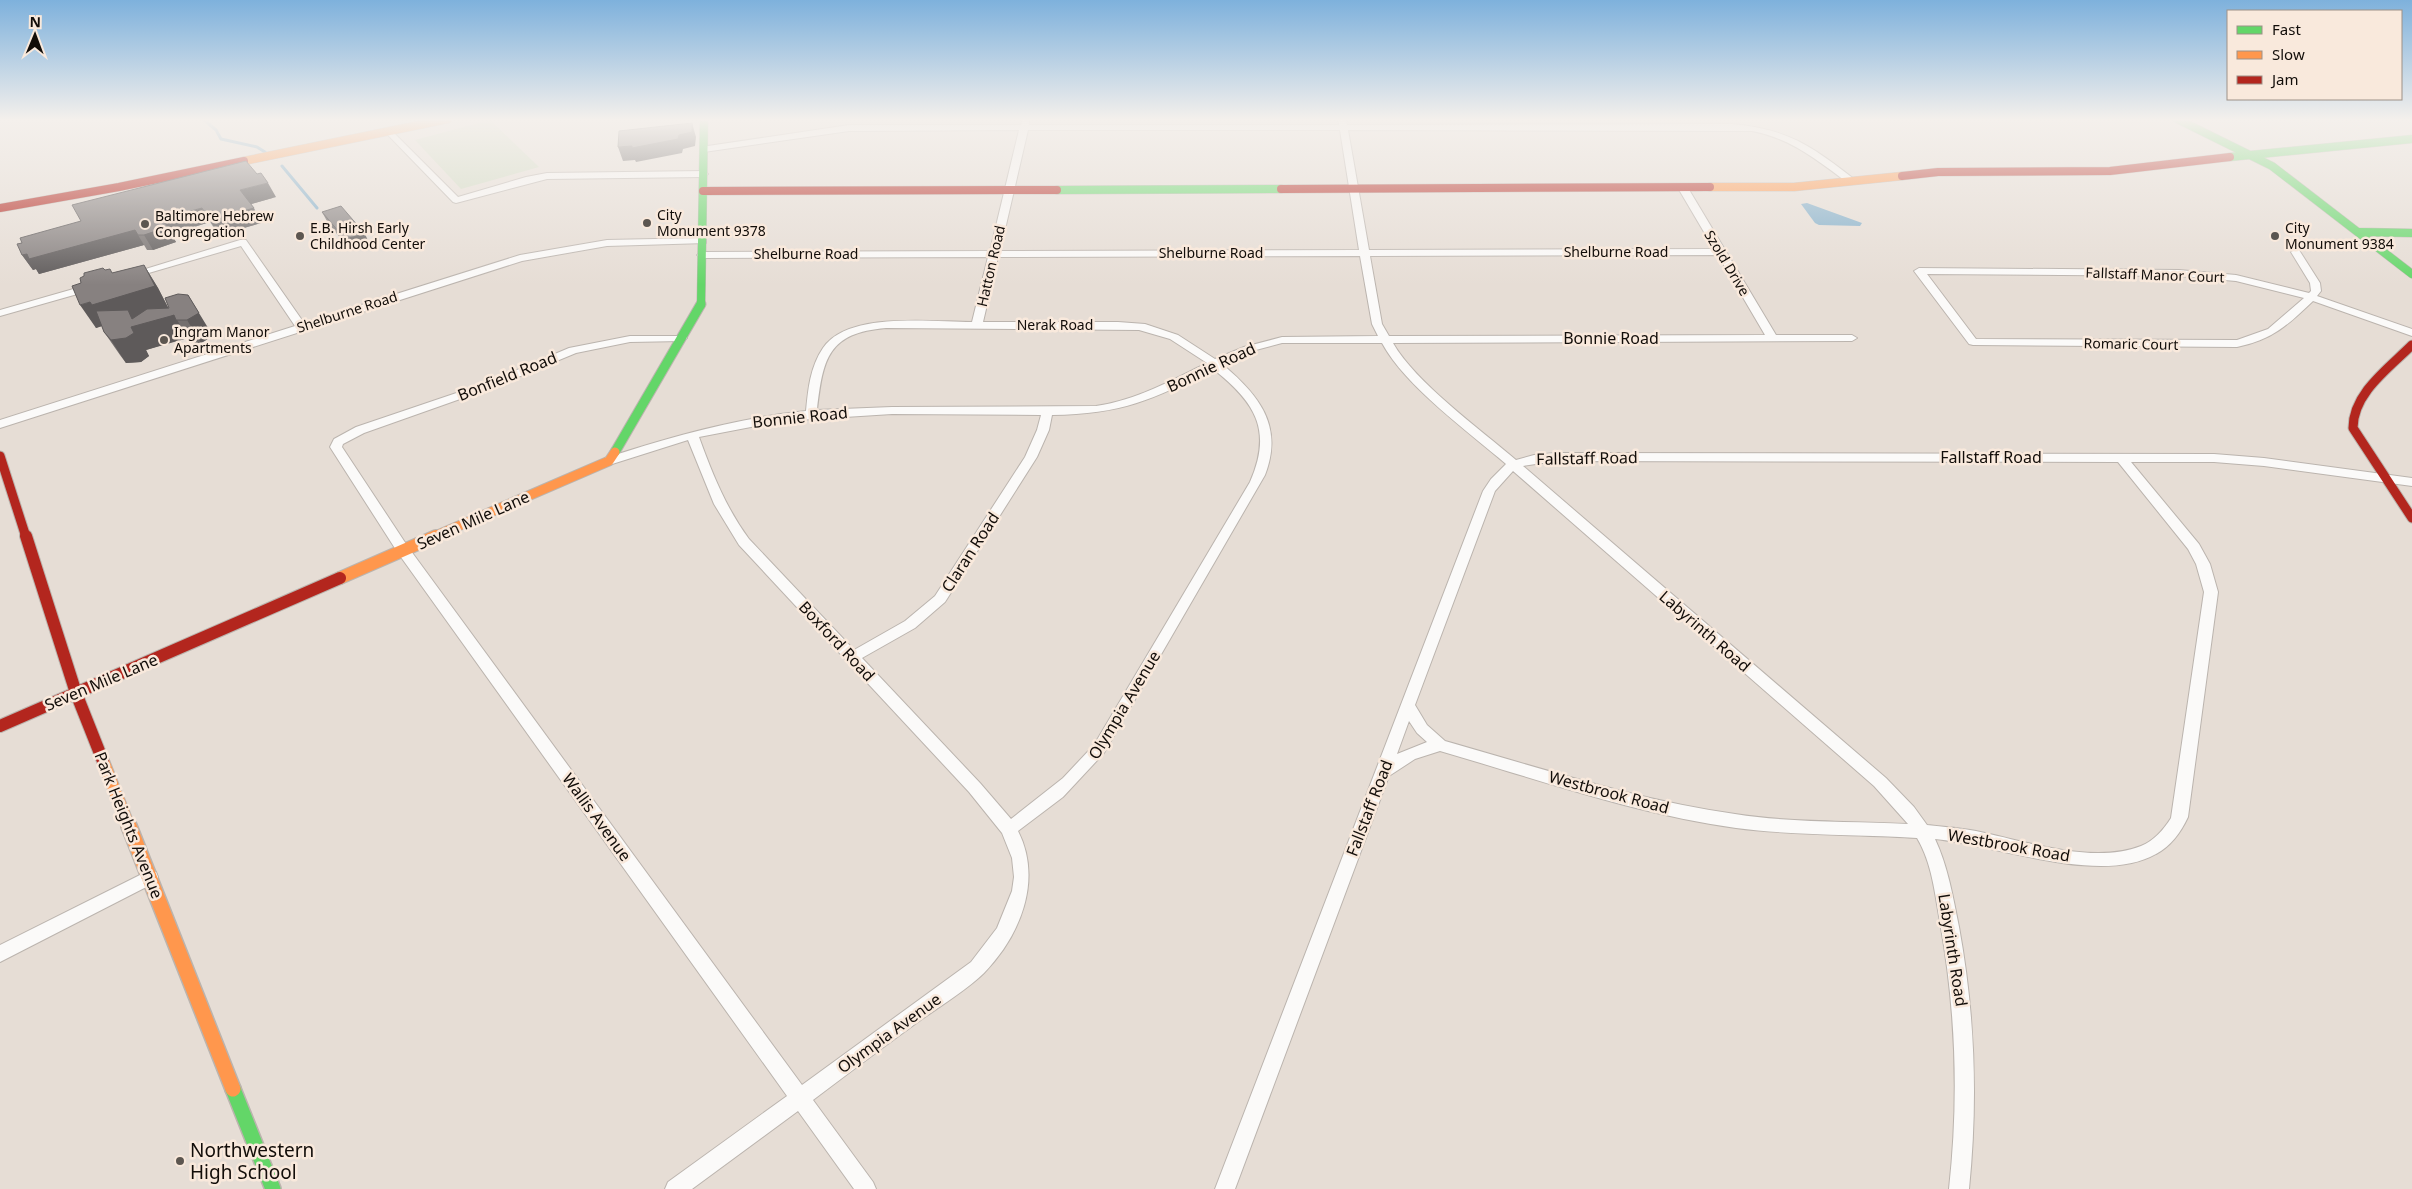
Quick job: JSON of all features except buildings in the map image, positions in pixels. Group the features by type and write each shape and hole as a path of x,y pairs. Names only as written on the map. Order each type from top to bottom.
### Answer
{"street":[{"path":"0,208 120,188 185,174"},
{"path":"431,174 456,200 528,179 547,176 665,174"},
{"path":"609,461 701,305 703,174"},
{"name":"Hatton Road","path":"977,325 1013,174"},
{"name":"Labyrinth Road","path":"1351,174 1377,324 1393,353 1416,379 1513,465 1880,782 1904,806 1923,831 1934,856 1942,884 1956,955 1963,1008 1966,1081 1963,1157 1959,1189"},
{"path":"1842,174 1851,181"},
{"path":"703,191 1794,187 1914,174"},
{"path":"2283,174 2412,274"},
{"name":"Szold Drive","path":"1683,188 1772,338"},
{"path":"2358,232 2412,233"},
{"name":"Shelburne Road","path":"0,424 473,271 538,254 607,243 702,241"},
{"path":"119,279 243,242 301,327"},
{"name":"Shelburne Road","path":"702,255 1721,252"},
{"path":"2296,252 2315,282 2316,291 2311,297"},
{"name":"Romaric Court","path":"1919,270 1973,342 2236,344 2258,340 2275,331 2311,297"},
{"name":"Fallstaff Manor Court","path":"1919,270 2198,274 2251,280 2311,297 2412,333"},
{"path":"0,313 101,284"},
{"name":"Nerak Road","path":"811,414 815,381 832,342 852,329 886,325 1118,325 1146,327 1178,339 1213,364"},
{"name":"Bonfield Road","path":"338,442 360,430 490,385 574,350 630,339 682,338"},
{"name":"Bonnie Road","path":"609,461 692,435 748,423 811,414 873,411 1047,412 1094,410 1124,404 1153,394 1245,349 1269,342 1384,339 1852,338"},
{"path":"2412,345 2358,402 2352,412 2351,421 2353,428 2412,518"},
{"name":"Olympia Avenue","path":"675,1189 957,984 977,968 1006,930 1013,913 1022,879 1022,866 1017,845 1008,829 1063,790 1085,768 1099,749 1262,468 1268,441 1262,418 1247,394 1213,364"},
{"name":"Claran Road","path":"852,657 906,628 926,614 940,599 1031,457 1038,443 1047,412"},
{"name":"Boxford Road","path":"692,435 709,480 730,524 1008,829"},
{"name":"Wallis Avenue","path":"338,442 336,447 339,453 403,550 866,1189"},
{"name":"Park Heights Avenue","path":"0,456 76,692 273,1189"},
{"name":"Fallstaff Road","path":"1224,1189 1489,491 1503,471 1513,465 1530,459 1556,457 2120,457 2249,460 2412,482"},
{"name":"Westbrook Road","path":"1383,772 1398,760 1417,749 1440,745 1691,814 1779,826 1923,831 1981,838 2078,858 2106,860 2146,852 2172,831 2180,817 2211,592 2203,564 2194,547 2120,457"},
{"name":"Seven Mile Lane","path":"0,726 609,461"},
{"name":"Westbrook Road","path":"1408,706 1422,729 1440,745"},
{"path":"0,954 150,877"}],"green space":[{"path":"447,174 512,174 461,189"}],"water":[{"path":"1807,203 1862,223 1860,226 1819,225 1815,223 1801,204"}],"waterway":[{"path":"289,174 317,208"}],"traffic: fast":[{"path":"615,452 701,305 703,174"},
{"path":"2283,174 2412,274"},
{"path":"1057,190 1281,189"},
{"path":"2359,232 2412,233"},
{"path":"233,1089 273,1189"}],"traffic: slow":[{"path":"1710,187 1794,187 1902,176"},
{"path":"340,578 609,461 615,452"},
{"path":"103,761 233,1089"}],"traffic: jam":[{"path":"0,208 179,174"},
{"path":"1902,176 1916,174"},
{"path":"1281,189 1710,187"},
{"path":"703,191 1057,190"},
{"path":"2412,345 2384,372 2364,395 2353,417 2353,428 2412,518"},
{"path":"0,456 76,693 103,761"},
{"path":"0,726 340,578"}],"place":[{"name":"City Monument 9378","path":"647,223"},
{"name":"Baltimore Hebrew Congregation","path":"145,224"},
{"name":"E.B. Hirsh Early Childhood Center","path":"300,236"},
{"name":"City Monument 9384","path":"2275,236"},
{"name":"Ingram Manor Apartments","path":"164,340"},
{"name":"Northwestern High School","path":"180,1161"}]}
